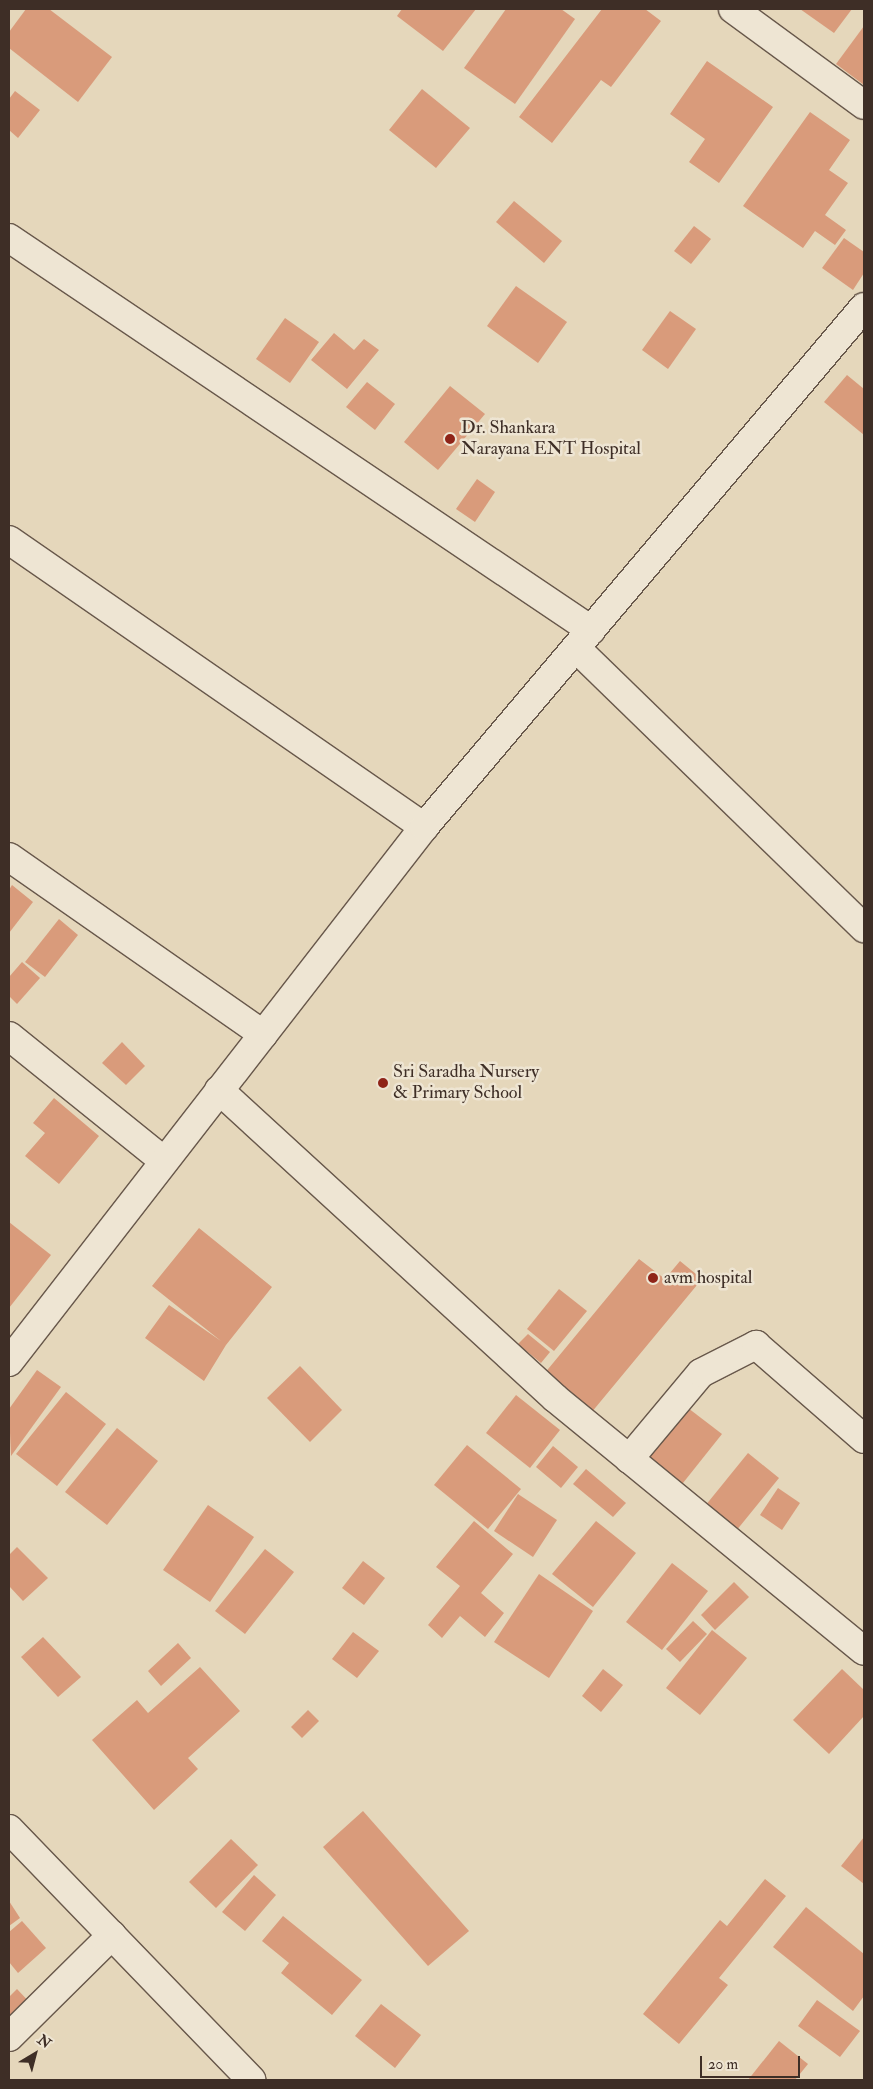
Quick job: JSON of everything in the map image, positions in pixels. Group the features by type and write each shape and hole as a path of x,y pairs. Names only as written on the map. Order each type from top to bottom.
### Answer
{"street":[{"path":"733,9 864,105"},
{"path":"9,238 583,639 864,928"},
{"path":"9,1362 424,827 864,308"},
{"path":"9,540 424,827"},
{"path":"9,857 263,1034"},
{"path":"9,1036 164,1161"},
{"path":"219,1090 555,1398 864,1651"},
{"path":"629,1459 701,1373 756,1345 864,1439"},
{"path":"9,1830 251,2080"},
{"path":"9,2037 112,1935"}],"building":[{"path":"26,9 49,9 112,57 78,102 9,48 9,32"},
{"path":"402,9 476,9 443,51 397,16"},
{"path":"506,9 561,9 575,19 515,104 464,68"},
{"path":"602,9 645,9 661,21 611,87 601,80 552,143 519,117"},
{"path":"800,9 852,9 834,33"},
{"path":"864,26 864,85 836,64"},
{"path":"707,61 773,107 719,183 689,162 705,139 670,114"},
{"path":"422,89 470,128 436,168 389,130"},
{"path":"15,91 40,110 18,138 9,130 9,99"},
{"path":"810,112 850,140 829,170 848,183 825,215 846,230 835,245 815,231 803,248 743,206"},
{"path":"514,201 562,241 544,263 496,222"},
{"path":"694,226 711,239 691,264 674,251"},
{"path":"844,238 864,252 864,273 853,290 822,268"},
{"path":"516,286 567,322 538,363 487,326"},
{"path":"670,311 696,329 668,369 642,350"},
{"path":"285,318 319,342 290,383 256,359"},
{"path":"334,333 354,350 364,339 379,350 347,389 311,360"},
{"path":"847,375 864,389 864,435 824,402"},
{"path":"367,382 395,404 375,430 346,407"},
{"path":"450,386 485,414 438,470 404,442"},
{"path":"477,479 495,492 475,522 456,509"},
{"path":"12,885 33,902 9,933 9,890"},
{"path":"59,919 78,935 45,977 25,962"},
{"path":"22,962 40,978 17,1004 9,996 9,977"},
{"path":"122,1042 145,1066 126,1085 102,1063"},
{"path":"54,1098 99,1136 59,1184 25,1156 45,1133 33,1123"},
{"path":"9,1222 51,1255 9,1308"},
{"path":"199,1228 272,1287 226,1345 204,1381 145,1338 169,1305 221,1341 152,1286"},
{"path":"639,1259 665,1279 680,1261 702,1279 591,1413 544,1374"},
{"path":"559,1289 587,1311 554,1351 527,1329"},
{"path":"528,1334 550,1352 541,1363 518,1344"},
{"path":"300,1366 342,1410 310,1442 267,1398"},
{"path":"37,1370 61,1387 11,1456 9,1409"},
{"path":"66,1392 106,1424 57,1486 16,1454"},
{"path":"516,1395 560,1430 530,1468 486,1433"},
{"path":"688,1408 722,1434 679,1488 646,1462"},
{"path":"117,1428 158,1461 107,1525 65,1492"},
{"path":"467,1445 521,1489 488,1529 434,1485"},
{"path":"553,1446 578,1467 561,1488 536,1467"},
{"path":"748,1453 779,1478 736,1531 705,1506"},
{"path":"586,1469 626,1503 613,1517 573,1484"},
{"path":"778,1488 800,1503 782,1530 760,1515"},
{"path":"518,1494 557,1520 533,1557 494,1531"},
{"path":"208,1505 254,1537 210,1602 163,1570"},
{"path":"474,1521 513,1554 481,1593 504,1613 485,1637 460,1616 442,1638 428,1625 460,1586 436,1567"},
{"path":"596,1521 636,1553 593,1607 552,1574"},
{"path":"17,1547 48,1578 23,1601 9,1586 9,1555"},
{"path":"265,1549 294,1572 245,1634 215,1611"},
{"path":"363,1561 385,1578 364,1605 342,1588"},
{"path":"672,1563 708,1591 662,1650 626,1622"},
{"path":"539,1574 593,1611 549,1678 494,1642"},
{"path":"734,1582 749,1597 715,1630 701,1615"},
{"path":"693,1621 707,1634 680,1662 666,1649"},
{"path":"712,1630 747,1658 700,1715 666,1688"},
{"path":"353,1632 379,1651 357,1678 332,1659"},
{"path":"43,1637 81,1677 58,1697 21,1657"},
{"path":"178,1643 191,1658 161,1686 148,1671"},
{"path":"200,1667 240,1711 188,1758 198,1769 154,1810 92,1740 137,1700 148,1713"},
{"path":"603,1669 623,1685 601,1712 582,1696"},
{"path":"842,1669 864,1690 864,1716 829,1754 793,1720"},
{"path":"308,1710 319,1721 302,1738 291,1727"},
{"path":"363,1811 469,1931 428,1966 323,1847"},
{"path":"864,1837 864,1884 841,1866"},
{"path":"231,1839 258,1865 216,1908 189,1882"},
{"path":"254,1875 276,1895 245,1931 222,1912"},
{"path":"765,1879 786,1896 719,1978 728,1985 679,2044 643,2014 720,1920 727,1926"},
{"path":"9,1901 20,1918 9,1926"},
{"path":"806,1907 864,1954 864,1996 853,2011 773,1947"},
{"path":"283,1916 362,1980 332,2015 281,1973 289,1963 262,1941"},
{"path":"22,1921 46,1948 18,1973 9,1962 9,1932"},
{"path":"17,1989 32,2005 9,2026 9,1997"},
{"path":"817,2000 860,2031 840,2057 798,2026"},
{"path":"381,2004 421,2035 395,2068 355,2036"},
{"path":"779,2041 808,2064 795,2080 748,2080"}],"place":[{"name":"Dr. Shankara Narayana ENT Hospital","path":"450,439"},
{"name":"Sri Saradha Nursery & Primary School","path":"383,1083"},
{"name":"avm hospital","path":"653,1278"}]}
